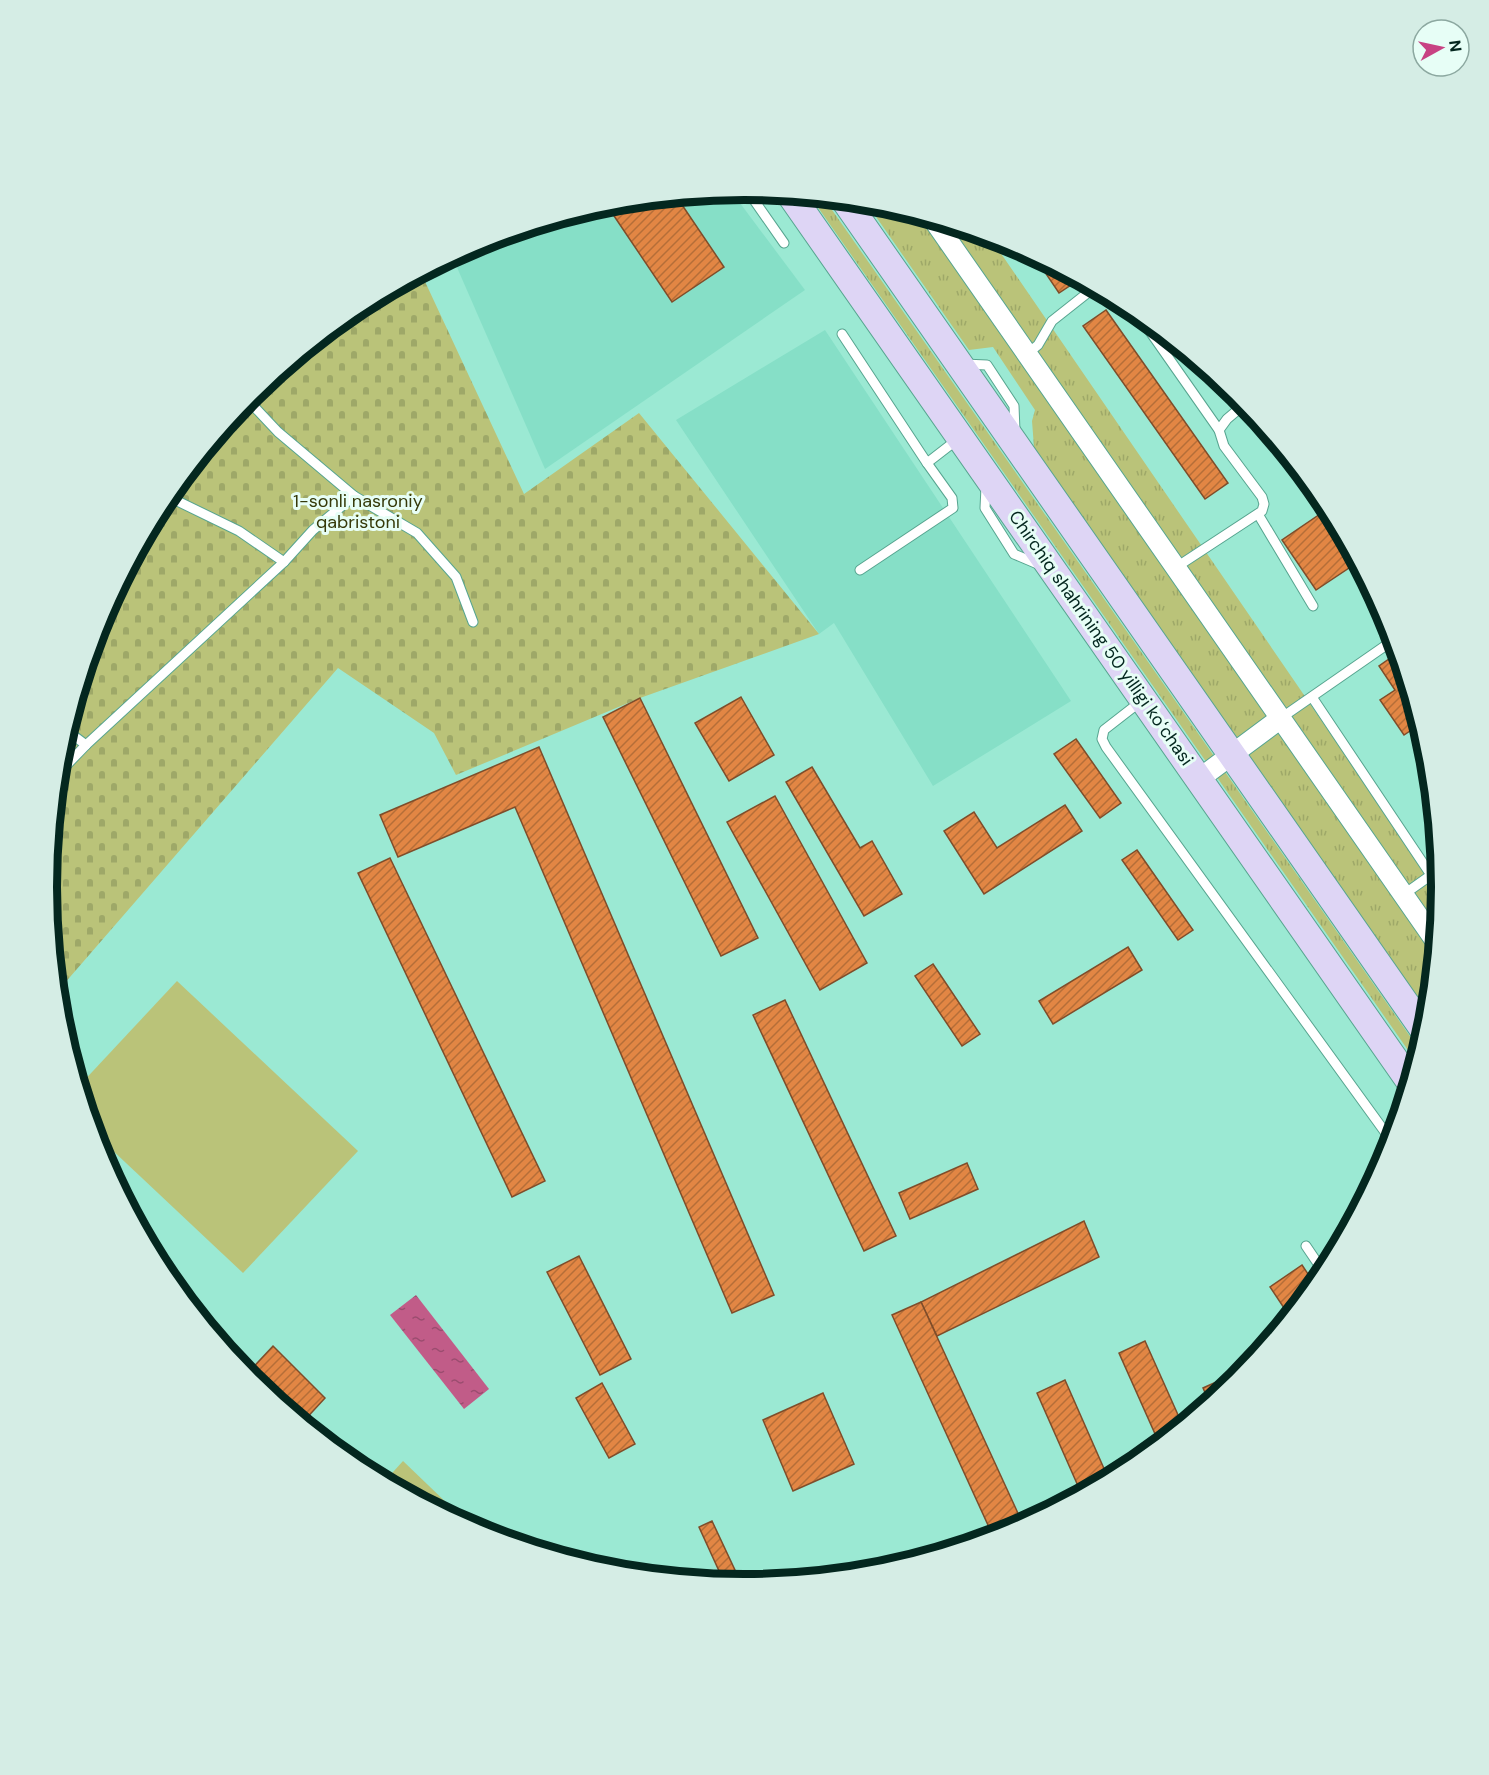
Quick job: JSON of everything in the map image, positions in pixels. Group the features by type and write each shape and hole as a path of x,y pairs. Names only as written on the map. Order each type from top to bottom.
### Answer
{"main road":[{"name":"Chirchiq shahrining 50 yilligi koʻchasi","path":"795,202 1406,1076"},
{"path":"851,209 1419,1023"}],"street":[{"path":"939,228 1431,934"},
{"path":"1199,779 1281,718"}],"lane":[{"path":"754,200 784,243"},
{"path":"1027,354 1038,345 1052,321 1088,292"},
{"path":"842,334 952,498 953,508 860,570"},
{"path":"1152,334 1219,430 1224,447 1262,497 1264,504 1262,511 1258,514 1175,568"},
{"path":"254,406 278,432 354,496 417,533 456,577 473,622"},
{"path":"1219,430 1227,419 1239,410"},
{"path":"927,463 960,437"},
{"path":"68,763 284,562 313,530 354,496"},
{"path":"177,501 239,531 284,562"},
{"path":"1258,514 1313,606"},
{"path":"1281,718 1388,644"},
{"path":"1312,697 1431,874 1403,895"},
{"path":"1143,700 1104,730 1102,739 1106,747 1386,1134"},
{"path":"74,736 86,745"},
{"path":"1306,1246 1319,1265"}],"shaded area":[{"path":"738,200 805,290 545,469 455,264 524,236 610,213 700,201"},
{"path":"825,330 1071,701 933,786 834,623 819,634 676,420"}],"green space":[{"path":"816,204 829,205 1414,1042 1411,1055"},
{"path":"873,212 922,223 997,248 1432,881 1431,932 1420,1014 1034,447 1032,421 1035,410 993,347 969,350"},
{"name":"1-sonli nasroniy qabristoni","path":"424,280 524,494 639,413 819,634 640,698 456,775 434,733 338,668 64,984 58,932 58,843 70,753 93,667 128,583 149,544 199,469 258,401 326,342 363,316"},
{"path":"177,981 358,1151 243,1273 107,1145 85,1080"},
{"path":"403,1461 455,1511 440,1504 390,1476"}],"water":[{"path":"416,1295 489,1389 464,1409 390,1315"}],"building":[{"path":"681,203 724,267 672,302 612,213"},
{"path":"1042,268 1073,284 1059,293"},
{"path":"1106,310 1228,483 1205,499 1083,326"},
{"path":"1321,514 1352,566 1316,590 1282,540"},
{"path":"1392,657 1413,729 1404,735 1380,700 1395,690 1379,666"},
{"path":"741,697 774,755 729,781 695,723"},
{"path":"640,698 758,938 721,956 603,717"},
{"path":"1076,739 1121,803 1100,818 1054,754"},
{"path":"539,747 774,1295 732,1313 515,807 398,857 380,815"},
{"path":"812,767 860,848 872,841 902,894 864,916 786,782"},
{"path":"775,796 867,963 820,990 727,822"},
{"path":"1065,805 1082,831 984,894 944,831 974,812 997,848"},
{"path":"1137,850 1193,930 1178,940 1122,860"},
{"path":"390,858 545,1181 512,1197 358,873"},
{"path":"1128,947 1142,970 1053,1024 1039,1001"},
{"path":"933,964 980,1034 962,1046 915,976"},
{"path":"785,1000 896,1236 864,1251 753,1015"},
{"path":"967,1163 978,1189 910,1219 899,1193"},
{"path":"1084,1221 1099,1257 937,1336 921,1302"},
{"path":"579,1256 631,1359 600,1375 547,1272"},
{"path":"1302,1265 1310,1277 1286,1311 1270,1287"},
{"path":"921,1302 1020,1517 990,1530 892,1315"},
{"path":"1145,1341 1180,1419 1157,1437 1119,1353"},
{"path":"273,1346 325,1398 307,1417 253,1368"},
{"path":"1223,1379 1224,1381 1207,1396 1203,1388"},
{"path":"1065,1380 1105,1472 1079,1488 1037,1393"},
{"path":"602,1383 635,1444 609,1458 576,1398"},
{"path":"823,1393 854,1464 793,1491 763,1420"},
{"path":"712,1521 737,1575 721,1574 699,1527"}]}
